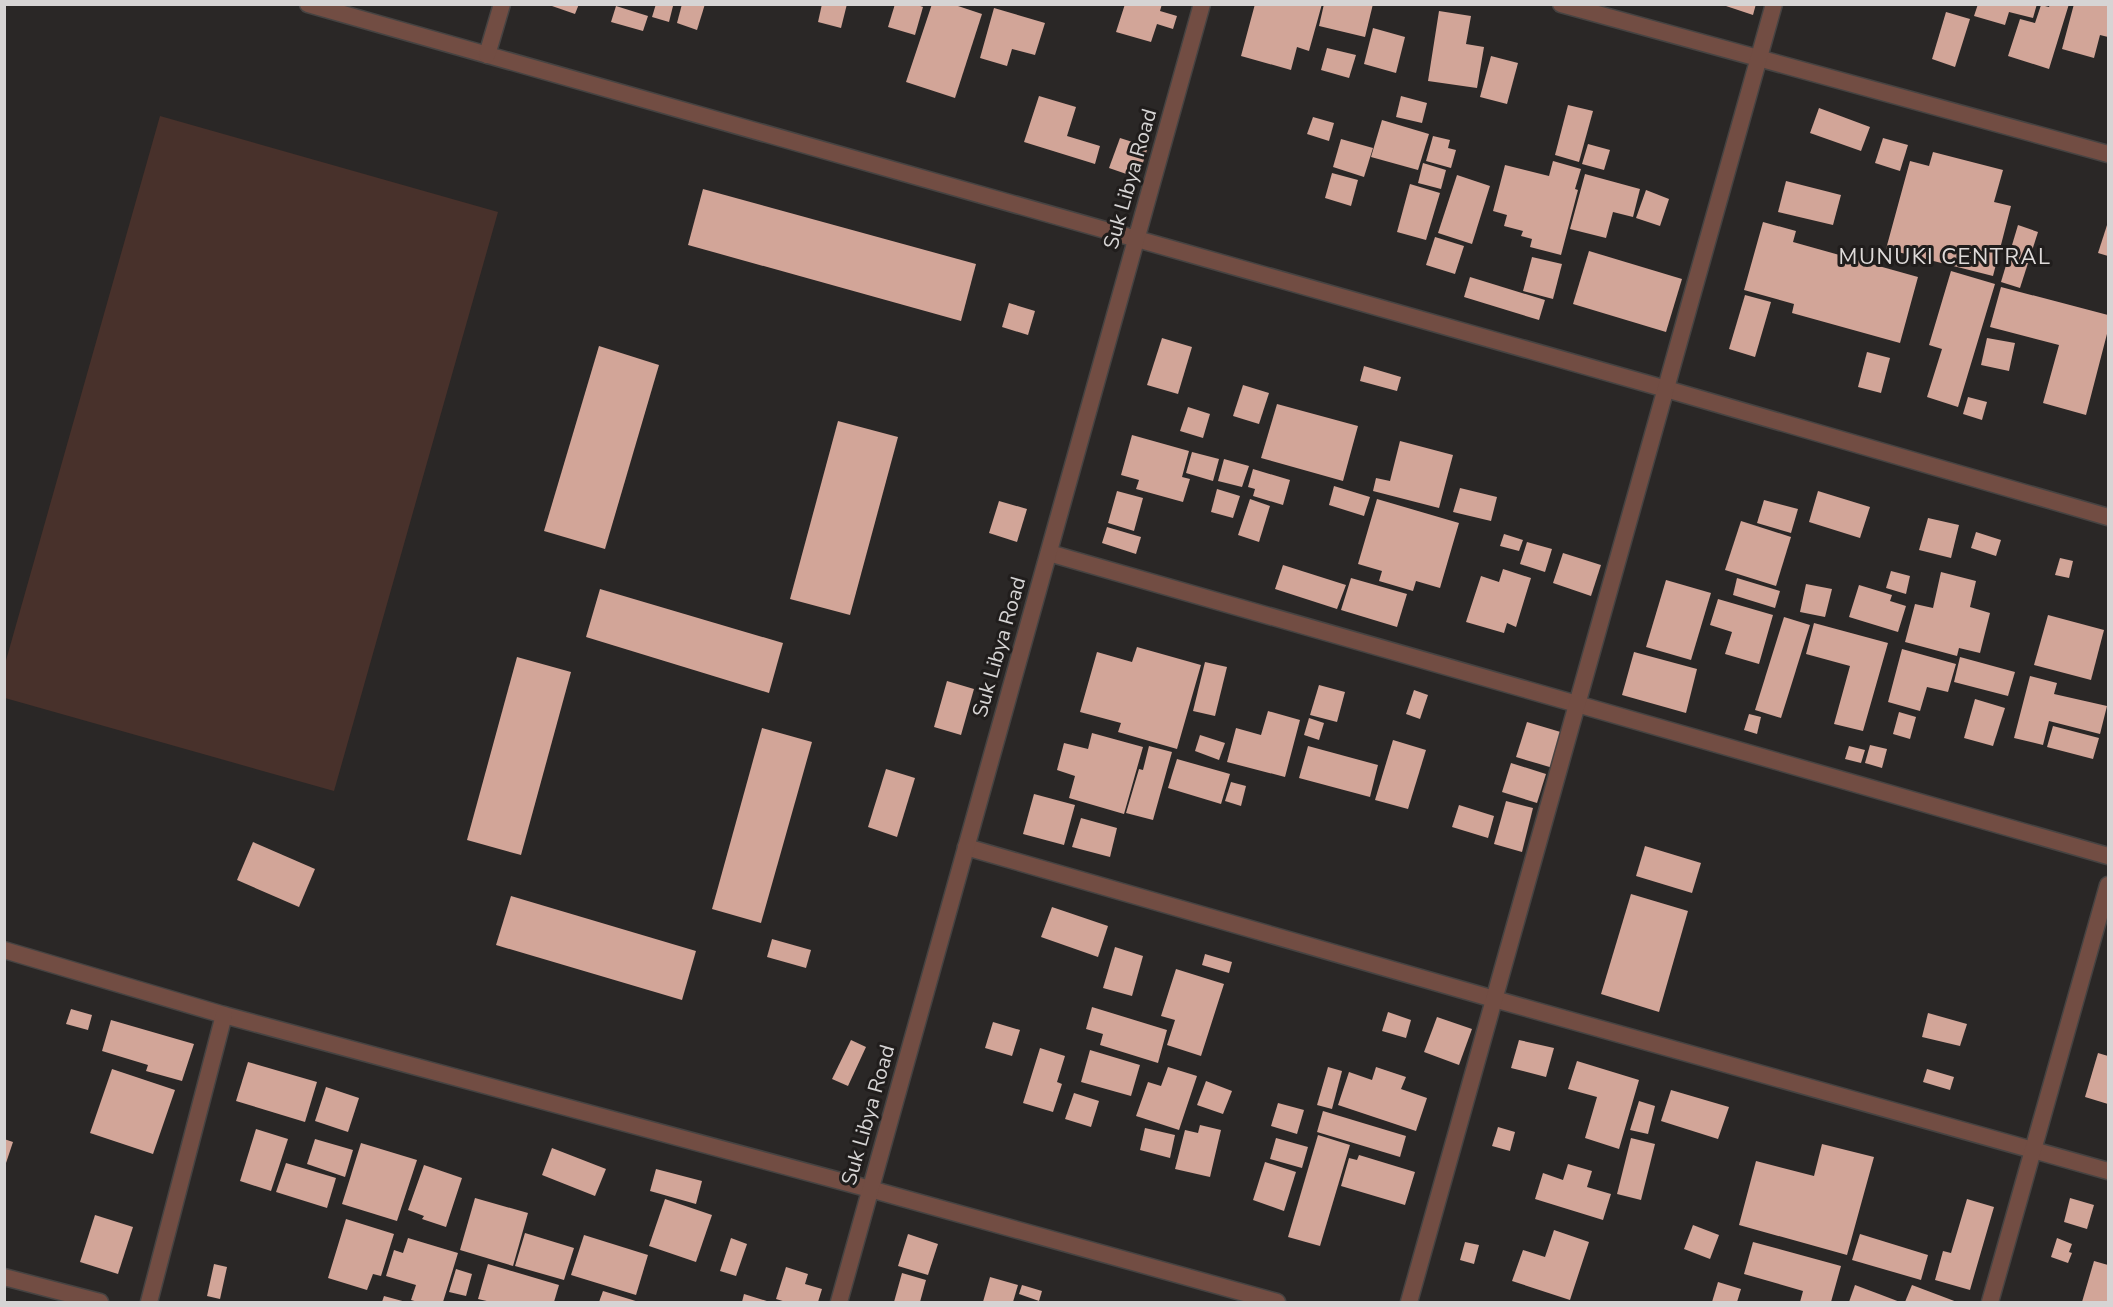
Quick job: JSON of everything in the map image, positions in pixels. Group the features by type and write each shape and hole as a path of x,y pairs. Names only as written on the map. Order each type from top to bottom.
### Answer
{"street":[{"path":"308,4 2109,517"},
{"path":"487,55 502,4"},
{"name":"Suk Libya Road","path":"839,1302 1202,4"},
{"path":"1561,4 2109,154"},
{"path":"1409,1302 1774,4"},
{"path":"1049,553 2109,855"},
{"path":"966,847 1494,999 2109,1171"},
{"path":"1990,1302 2109,885"},
{"path":"4,950 224,1015 1277,1302"},
{"path":"149,1302 224,1015"},
{"path":"4,1277 100,1302"}],"shaded area":[{"path":"160,116 498,212 334,791 5,698 5,664"}],"building":[{"path":"553,4 579,4 575,14 552,6"},
{"path":"656,4 673,6 669,22 652,17"},
{"path":"682,4 705,4 697,30 677,23"},
{"path":"822,4 847,4 841,28 818,22"},
{"path":"895,4 915,4 923,7 915,35 888,27"},
{"path":"932,4 952,4 982,14 955,98 906,82"},
{"path":"1125,4 1162,4 1160,11 1177,16 1173,29 1157,24 1151,42 1116,32"},
{"path":"1255,4 1322,4 1309,51 1297,47 1291,70 1241,56"},
{"path":"1324,4 1373,4 1365,37 1319,26"},
{"path":"1720,4 1756,4 1753,15"},
{"path":"1978,4 2037,4 2033,18 2009,12 2005,25 1974,16"},
{"path":"2050,4 2069,4 2049,69 2008,56 2020,19 2035,23 2041,5 2049,7"},
{"path":"2074,4 2108,4 2108,37 2100,35 2094,58 2062,49"},
{"path":"616,6 648,16 643,31 611,22"},
{"path":"994,8 1045,23 1035,55 1012,49 1007,66 980,58"},
{"path":"1439,11 1471,16 1466,44 1484,47 1477,88 1428,81"},
{"path":"1946,12 1970,19 1955,67 1932,59"},
{"path":"1373,28 1405,37 1396,73 1364,64"},
{"path":"1327,48 1356,55 1349,78 1321,70"},
{"path":"1491,56 1518,63 1507,104 1480,97"},
{"path":"1039,96 1076,107 1067,136 1100,146 1095,164 1024,142"},
{"path":"1401,96 1427,103 1422,123 1396,117"},
{"path":"1568,105 1593,111 1579,162 1555,155"},
{"path":"1819,108 1870,127 1861,151 1810,133"},
{"path":"1313,117 1334,123 1329,141 1307,134"},
{"path":"1382,120 1429,134 1418,170 1371,157"},
{"path":"1433,136 1450,140 1448,148 1456,150 1451,168 1426,161"},
{"path":"1120,138 1148,147 1138,178 1109,168"},
{"path":"1883,138 1908,145 1900,171 1875,163"},
{"path":"1341,139 1373,148 1364,177 1333,167"},
{"path":"1588,144 1610,150 1604,170 1582,164"},
{"path":"1933,152 2003,170 1994,202 2011,206 1993,276 1886,249 1910,161 1929,166"},
{"path":"1553,161 1581,169 1575,189 1578,190 1561,255 1530,247 1532,239 1521,236 1523,231 1504,226 1507,215 1493,211 1505,165 1549,176"},
{"path":"1423,163 1446,170 1441,189 1418,183"},
{"path":"1332,173 1358,180 1351,206 1325,198"},
{"path":"1585,174 1640,189 1633,217 1613,212 1606,238 1570,229"},
{"path":"1457,175 1490,186 1472,244 1438,233"},
{"path":"1786,181 1841,195 1833,225 1778,212"},
{"path":"1410,184 1440,193 1426,240 1397,232"},
{"path":"703,189 976,264 961,321 688,245"},
{"path":"1646,190 1669,199 1660,226 1636,218"},
{"path":"1763,222 1796,231 1793,242 1918,277 1900,343 1792,313 1794,304 1744,290"},
{"path":"2108,222 2108,256 2098,253"},
{"path":"2018,225 2038,232 2020,288 2001,282"},
{"path":"1435,237 1464,246 1455,274 1426,265"},
{"path":"1589,251 1682,279 1666,332 1573,304"},
{"path":"1532,257 1562,264 1553,299 1523,291"},
{"path":"1951,271 1995,284 1958,407 1927,397 1942,349 1929,345"},
{"path":"1470,277 1545,300 1539,320 1464,297"},
{"path":"2001,287 2108,315 2108,330 2086,415 2043,403 2059,345 1990,327"},
{"path":"1745,295 1771,302 1755,357 1729,349"},
{"path":"1009,303 1035,311 1028,335 1002,327"},
{"path":"1162,338 1192,347 1178,394 1147,385"},
{"path":"1987,338 2015,343 2009,371 1981,365"},
{"path":"599,346 659,365 605,549 544,531"},
{"path":"1867,352 1890,358 1881,393 1858,387"},
{"path":"1364,366 1401,377 1397,391 1360,381"},
{"path":"1243,385 1269,393 1259,424 1233,416"},
{"path":"1968,397 1987,402 1982,420 1963,414"},
{"path":"1277,404 1358,426 1343,481 1261,458"},
{"path":"1188,407 1210,414 1203,438 1180,431"},
{"path":"838,421 898,437 850,615 790,599"},
{"path":"1132,435 1189,451 1182,477 1190,479 1183,502 1136,489 1139,480 1121,475"},
{"path":"1400,441 1453,455 1439,508 1373,491 1376,478 1390,481"},
{"path":"1192,452 1219,459 1213,481 1186,473"},
{"path":"1224,459 1249,466 1242,487 1218,481"},
{"path":"1253,469 1290,480 1283,505 1253,496 1255,489 1248,487"},
{"path":"1334,486 1370,497 1364,516 1329,505"},
{"path":"1460,488 1497,497 1491,521 1453,512"},
{"path":"1217,489 1240,496 1233,518 1211,512"},
{"path":"1117,491 1143,498 1134,531 1108,523"},
{"path":"1818,491 1870,507 1860,538 1809,522"},
{"path":"1250,499 1270,506 1259,542 1238,535"},
{"path":"1377,499 1459,523 1440,588 1416,581 1413,591 1379,581 1382,571 1358,564"},
{"path":"1764,500 1798,509 1791,533 1757,523"},
{"path":"999,501 1027,509 1017,542 989,533"},
{"path":"1928,518 1959,525 1951,558 1919,550"},
{"path":"1741,521 1791,537 1776,586 1725,570"},
{"path":"1107,527 1141,537 1136,554 1102,543"},
{"path":"1976,532 2001,540 1996,556 1971,548"},
{"path":"1504,534 1523,540 1519,551 1500,546"},
{"path":"1527,542 1552,549 1545,572 1520,564"},
{"path":"1563,553 1601,565 1591,596 1553,583"},
{"path":"2060,558 2073,561 2069,578 2055,575"},
{"path":"1283,565 1346,585 1337,609 1275,589"},
{"path":"1503,569 1531,578 1516,627 1507,623 1504,633 1466,622 1481,576 1499,582"},
{"path":"1891,571 1910,576 1906,594 1886,588"},
{"path":"1941,572 1976,581 1970,607 1990,613 1980,653 1959,648 1957,656 1905,642 1915,604 1933,608"},
{"path":"1351,578 1407,594 1397,627 1341,610"},
{"path":"1737,578 1780,591 1775,608 1733,595"},
{"path":"1666,580 1711,593 1691,660 1646,647"},
{"path":"1806,584 1832,589 1825,617 1800,612"},
{"path":"1859,585 1892,595 1890,601 1906,606 1898,632 1849,617"},
{"path":"600,589 783,643 769,693 586,637"},
{"path":"1718,599 1773,615 1759,664 1725,654 1732,632 1710,625"},
{"path":"2048,615 2104,630 2091,680 2034,665"},
{"path":"1784,617 1810,625 1781,718 1755,710"},
{"path":"1814,623 1888,643 1863,731 1834,724 1850,666 1806,654"},
{"path":"1137,647 1201,665 1177,749 1118,732 1121,723 1080,712 1097,652 1132,662"},
{"path":"1902,649 1956,664 1948,692 1927,687 1920,711 1888,702"},
{"path":"1634,652 1697,669 1686,713 1622,695"},
{"path":"517,657 571,672 521,855 467,840"},
{"path":"1960,657 2015,672 2008,696 1954,682"},
{"path":"1205,662 1227,667 1215,716 1193,711"},
{"path":"2030,676 2057,683 2054,694 2107,706 2100,734 2049,721 2043,745 2014,738"},
{"path":"947,681 974,689 961,735 934,727"},
{"path":"1319,685 1345,692 1337,722 1310,715"},
{"path":"1414,690 1428,695 1420,719 1406,714"},
{"path":"1975,699 2005,708 1993,746 1964,738"},
{"path":"1268,711 1300,720 1285,777 1227,762 1236,728 1261,735"},
{"path":"1899,712 1916,717 1910,739 1893,734"},
{"path":"1749,714 1761,717 1757,734 1744,730"},
{"path":"1309,718 1324,723 1319,740 1304,735"},
{"path":"1527,722 1564,733 1553,768 1516,757"},
{"path":"2053,726 2099,738 2093,759 2047,747"},
{"path":"762,728 812,742 761,923 712,909"},
{"path":"1092,733 1143,747 1124,814 1069,798 1075,776 1057,770 1064,743 1088,749"},
{"path":"1200,735 1225,743 1219,760 1195,751"},
{"path":"1393,740 1426,750 1408,809 1375,800"},
{"path":"1870,745 1887,749 1882,768 1865,763"},
{"path":"1149,746 1172,752 1153,820 1126,813 1139,769 1143,770"},
{"path":"1308,746 1378,765 1370,797 1299,778"},
{"path":"1849,746 1865,750 1861,763 1845,759"},
{"path":"1177,759 1230,774 1221,804 1168,788"},
{"path":"1511,763 1546,774 1537,803 1502,792"},
{"path":"886,769 915,778 897,837 868,827"},
{"path":"1231,782 1246,786 1241,806 1225,801"},
{"path":"1034,794 1075,805 1064,845 1023,834"},
{"path":"1506,801 1533,808 1522,852 1494,844"},
{"path":"1459,805 1494,816 1488,838 1452,827"},
{"path":"1081,818 1117,828 1110,857 1072,847"},
{"path":"253,842 315,869 299,907 237,880"},
{"path":"1645,846 1701,863 1692,893 1636,876"},
{"path":"1631,894 1688,911 1659,1012 1601,994"},
{"path":"511,896 696,951 682,1000 496,945"},
{"path":"1052,907 1108,926 1098,957 1041,937"},
{"path":"772,939 811,950 806,968 767,957"},
{"path":"1115,947 1143,956 1132,996 1103,988"},
{"path":"1205,954 1232,962 1229,973 1202,965"},
{"path":"1176,969 1224,984 1201,1056 1167,1045 1175,1020 1161,1016"},
{"path":"1092,1007 1167,1030 1158,1063 1100,1045 1103,1034 1086,1029"},
{"path":"71,1009 92,1015 88,1030 66,1024"},
{"path":"1388,1012 1411,1020 1406,1038 1382,1031"},
{"path":"1928,1013 1967,1024 1960,1046 1922,1037"},
{"path":"1437,1017 1472,1029 1459,1065 1424,1052"},
{"path":"111,1020 194,1044 182,1081 146,1071 148,1065 102,1051"},
{"path":"993,1022 1020,1030 1012,1056 985,1048"},
{"path":"851,1040 866,1047 848,1086 832,1079"},
{"path":"1519,1040 1554,1048 1546,1077 1511,1068"},
{"path":"1040,1048 1065,1056 1057,1082 1062,1084 1053,1112 1023,1103"},
{"path":"1090,1050 1140,1065 1131,1096 1081,1082"},
{"path":"2098,1053 2108,1056 2108,1104 2085,1097"},
{"path":"1577,1061 1639,1080 1619,1149 1585,1138 1597,1097 1568,1089"},
{"path":"248,1062 317,1082 305,1122 236,1101"},
{"path":"1168,1067 1197,1076 1179,1130 1136,1116 1148,1082 1161,1086"},
{"path":"1328,1067 1342,1071 1332,1109 1317,1105"},
{"path":"1376,1067 1406,1077 1401,1089 1427,1098 1416,1131 1338,1105 1349,1072 1372,1080"},
{"path":"112,1069 175,1090 153,1154 90,1133"},
{"path":"1927,1069 1954,1077 1950,1090 1923,1082"},
{"path":"1206,1081 1232,1091 1223,1114 1197,1105"},
{"path":"326,1087 359,1098 348,1132 315,1121"},
{"path":"1671,1090 1729,1107 1718,1139 1661,1121"},
{"path":"1074,1093 1099,1101 1091,1127 1065,1119"},
{"path":"1639,1101 1655,1106 1648,1134 1630,1130"},
{"path":"1278,1103 1304,1110 1297,1134 1271,1126"},
{"path":"1323,1111 1406,1136 1400,1157 1317,1132"},
{"path":"1200,1125 1221,1130 1210,1177 1175,1169 1185,1130 1198,1133"},
{"path":"1498,1127 1515,1132 1510,1151 1492,1146"},
{"path":"1145,1128 1175,1135 1170,1158 1140,1150"},
{"path":"256,1129 288,1139 271,1191 240,1181"},
{"path":"1318,1135 1350,1145 1320,1246 1288,1237"},
{"path":"1276,1138 1308,1147 1302,1168 1270,1159"},
{"path":"1631,1138 1655,1144 1641,1200 1617,1194"},
{"path":"4,1139 13,1142 5,1166 4,1166"},
{"path":"315,1139 353,1150 345,1177 307,1164"},
{"path":"361,1143 417,1160 397,1221 342,1204"},
{"path":"1822,1144 1874,1157 1847,1255 1739,1225 1756,1161 1814,1176"},
{"path":"552,1148 606,1169 595,1196 542,1175"},
{"path":"1359,1155 1415,1172 1405,1205 1341,1186 1349,1158 1357,1160"},
{"path":"1265,1162 1296,1172 1284,1211 1253,1200"},
{"path":"286,1163 336,1178 327,1208 276,1192"},
{"path":"1568,1164 1592,1171 1587,1187 1611,1194 1603,1220 1535,1199 1543,1173 1563,1180"},
{"path":"424,1165 462,1178 446,1227 422,1219 424,1216 408,1210"},
{"path":"656,1169 702,1181 696,1204 650,1191"},
{"path":"475,1198 528,1213 513,1266 460,1250"},
{"path":"2070,1198 2094,1205 2087,1229 2064,1222"},
{"path":"665,1199 712,1215 696,1262 649,1246"},
{"path":"1967,1199 1994,1207 1970,1290 1935,1280 1943,1251 1951,1253"},
{"path":"95,1215 133,1227 118,1274 80,1262"},
{"path":"346,1219 394,1234 381,1276 373,1274 367,1290 328,1278"},
{"path":"1693,1225 1719,1235 1710,1259 1684,1249"},
{"path":"1554,1230 1589,1242 1570,1300 1512,1281 1523,1250 1545,1257"},
{"path":"525,1233 574,1248 564,1280 515,1266"},
{"path":"908,1234 938,1244 928,1275 898,1266"},
{"path":"1860,1234 1928,1255 1921,1280 1852,1260"},
{"path":"584,1235 648,1255 636,1295 571,1275"},
{"path":"408,1238 458,1253 443,1302 411,1300 416,1285 386,1276 394,1250 403,1253"},
{"path":"731,1238 747,1244 736,1276 720,1271"},
{"path":"2057,1238 2072,1244 2069,1252 2072,1253 2068,1263 2051,1257"},
{"path":"1465,1242 1479,1245 1474,1264 1460,1260"},
{"path":"1753,1242 1841,1266 1831,1302 1800,1302 1803,1291 1744,1274"},
{"path":"2094,1261 2108,1265 2108,1302 2082,1302"},
{"path":"214,1264 227,1267 220,1299 207,1296"},
{"path":"488,1264 559,1285 554,1302 491,1302 478,1299"},
{"path":"786,1267 808,1274 805,1284 822,1289 818,1302 786,1302 776,1299"},
{"path":"456,1269 472,1274 466,1296 449,1292"},
{"path":"902,1273 926,1280 920,1302 894,1302"},
{"path":"990,1277 1018,1285 1013,1302 983,1302"},
{"path":"1718,1282 1741,1289 1737,1302 1712,1302"},
{"path":"1022,1285 1042,1291 1039,1301 1019,1294"},
{"path":"1855,1285 1879,1294 1900,1302 1849,1302"},
{"path":"1912,1285 1957,1302 1905,1302"},
{"path":"603,1291 639,1302 599,1302"},
{"path":"744,1294 770,1302 742,1302"},
{"path":"384,1296 406,1302 382,1302"}],"district":[{"name":"MUNUKI CENTRAL","path":"1945,256"}]}
